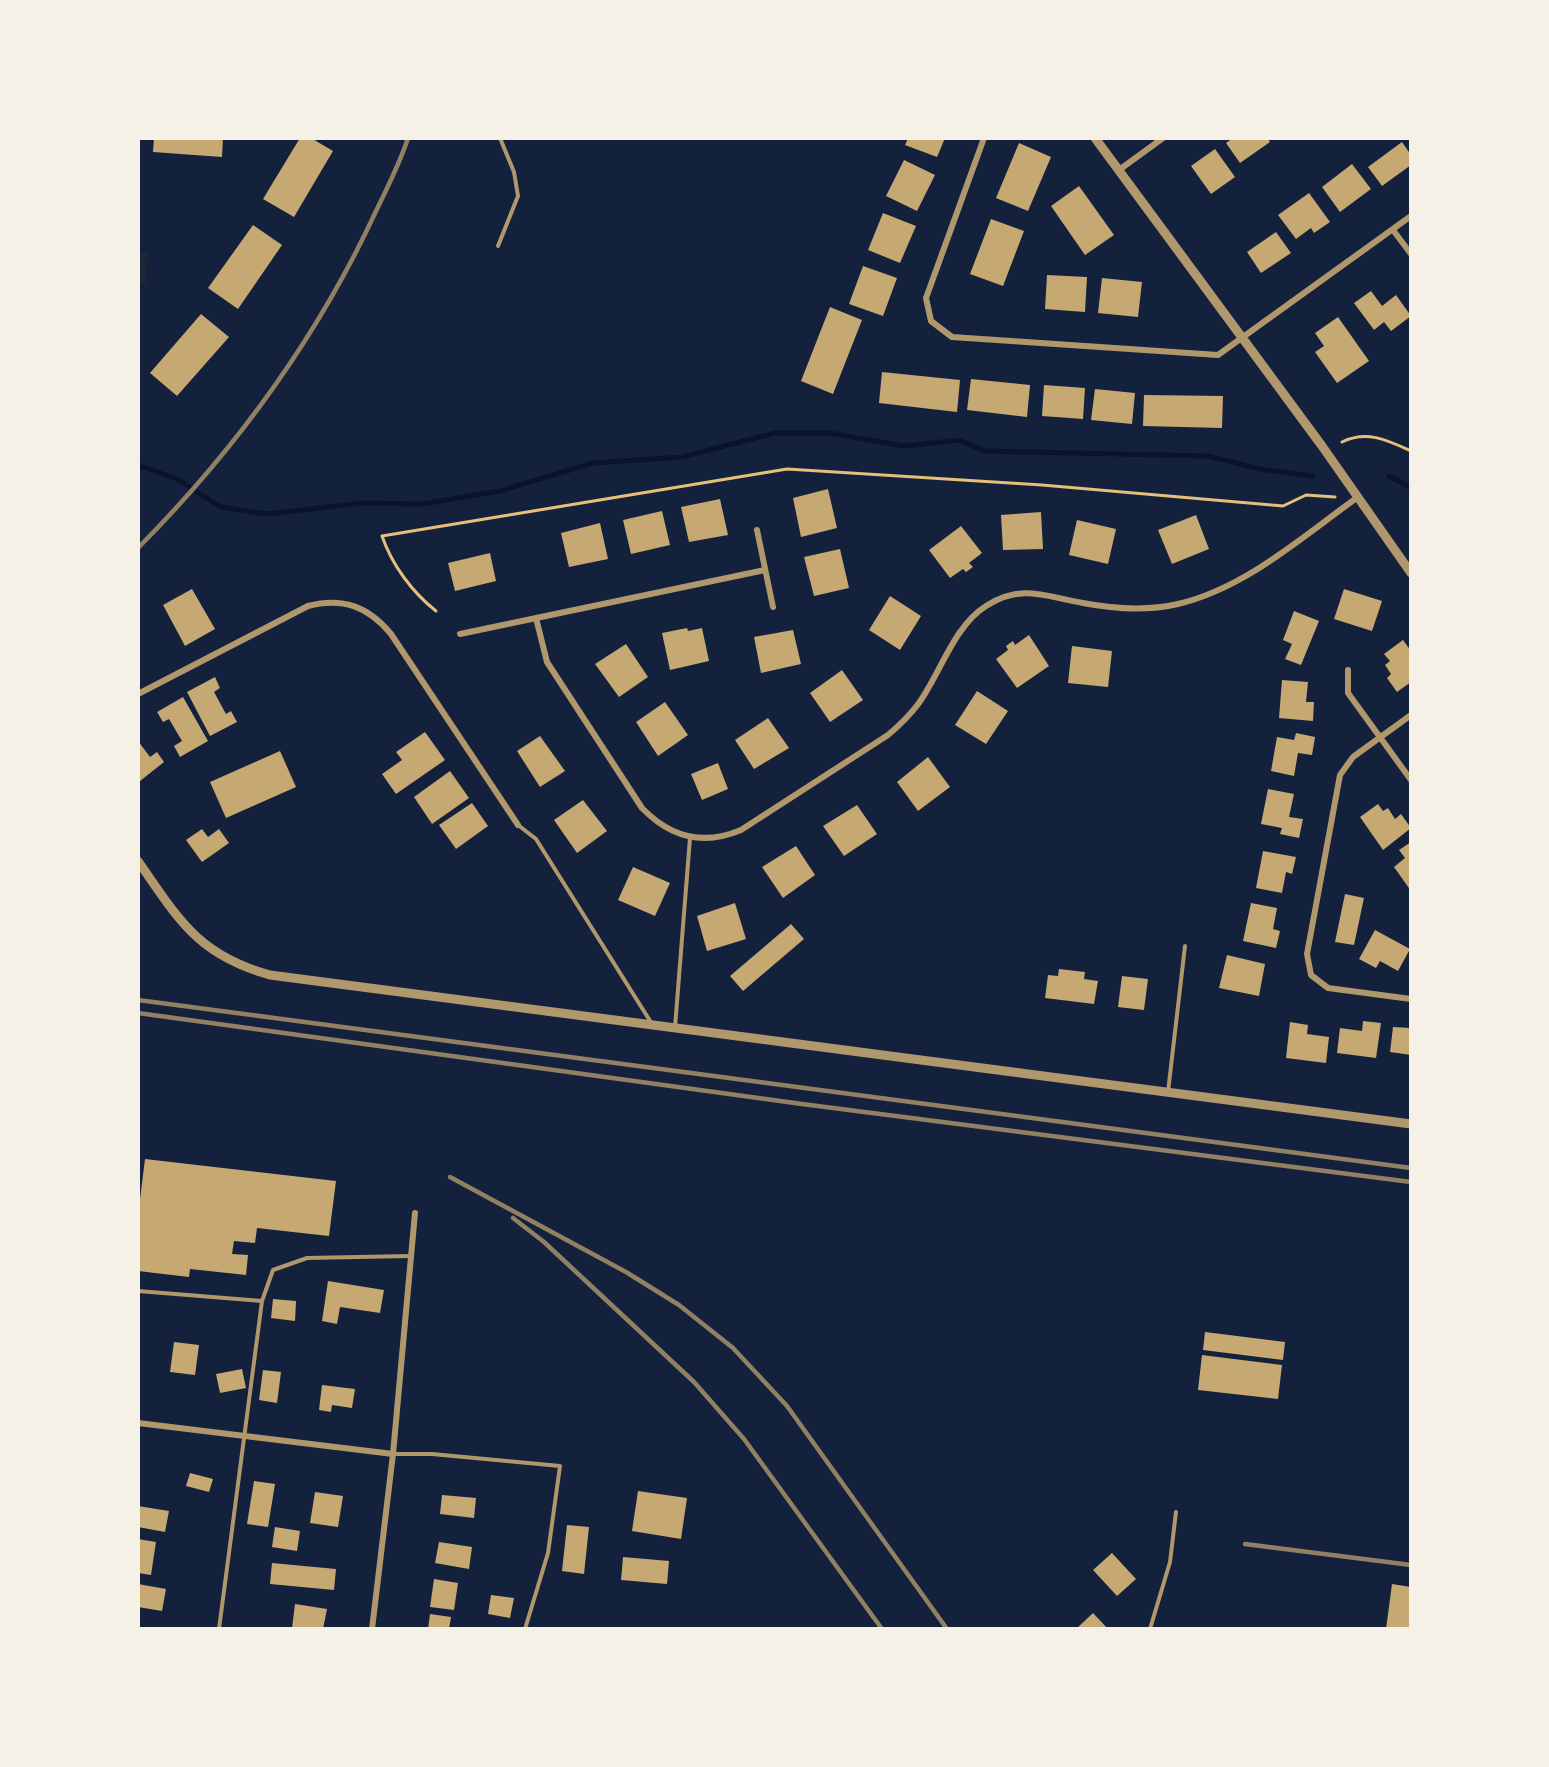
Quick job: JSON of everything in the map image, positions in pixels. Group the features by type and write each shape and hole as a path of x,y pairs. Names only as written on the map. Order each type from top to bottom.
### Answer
{"street":[{"path":"984,138 926,298 931,321 952,337 1218,355 1411,216"},
{"path":"1095,138 1411,573"},
{"path":"1119,170 1163,138"},
{"path":"1393,230 1411,254"},
{"path":"536,618 547,662 642,808 665,828 690,838 725,837 741,830 888,735 920,702 967,624 988,604 1006,596 1030,592 1119,608 1179,603 1226,587 1249,574 1358,497"},
{"path":"757,530 773,607"},
{"path":"460,634 765,570"},
{"path":"138,694 308,606 326,601 346,603 367,610 391,634 518,825"},
{"path":"1348,670 1348,693 1411,780"},
{"path":"1411,715 1353,757 1341,775 1307,954 1311,975 1328,988 1411,999"},
{"path":"138,861 192,935 216,954 244,968 270,975 1411,1124"},
{"path":"372,1629 393,1454 415,1213"},
{"path":"138,1423 393,1454"}],"lane":[{"path":"498,246 518,196 514,172 500,138"},
{"path":"518,825 536,839 653,1025"},
{"path":"675,1027 690,838"},
{"path":"1168,1093 1185,946"},
{"path":"219,1629 262,1301 273,1270 307,1258 412,1256"},
{"path":"138,1291 262,1301"},
{"path":"393,1454 432,1454 560,1466 548,1553 525,1629"},
{"path":"1150,1629 1170,1562 1176,1512"}],"path":[{"path":"1342,442 1357,435 1382,438 1411,451"},
{"path":"436,610 421,598 388,556 382,536 787,469 1030,484 1282,506 1306,495 1335,497"}],"shaded area":[{"path":"138,253 148,253 146,285 138,284"}],"building":[{"path":"154,138 223,138 222,157 153,152"},
{"path":"300,138 311,138 333,151 294,217 263,199"},
{"path":"908,138 945,138 937,157 905,145"},
{"path":"1233,138 1267,138 1270,142 1240,163 1226,143"},
{"path":"1402,142 1411,155 1411,165 1382,186 1368,167"},
{"path":"1019,143 1051,157 1028,211 996,198"},
{"path":"1215,149 1235,177 1211,194 1191,166"},
{"path":"904,160 935,175 917,211 886,196"},
{"path":"1352,164 1371,189 1340,212 1322,187"},
{"path":"1079,186 1114,235 1085,255 1051,206"},
{"path":"1309,193 1330,222 1314,233 1311,228 1296,239 1278,215"},
{"path":"883,213 916,226 900,263 868,250"},
{"path":"991,219 1024,231 1003,286 970,274"},
{"path":"253,225 282,245 238,309 208,288"},
{"path":"1276,232 1291,253 1261,273 1247,252"},
{"path":"863,266 897,278 883,316 849,304"},
{"path":"1047,275 1087,277 1085,312 1045,309"},
{"path":"1102,278 1142,282 1138,317 1098,313"},
{"path":"1371,291 1382,306 1396,295 1411,316 1391,331 1384,322 1374,330 1354,303"},
{"path":"830,307 862,320 833,394 801,381"},
{"path":"201,314 229,337 177,396 150,373"},
{"path":"1338,317 1369,361 1337,383 1315,352 1324,346 1315,333"},
{"path":"882,372 960,380 957,412 879,403"},
{"path":"971,379 1030,385 1027,417 967,410"},
{"path":"1044,385 1085,388 1083,419 1042,416"},
{"path":"1095,389 1135,393 1132,424 1091,420"},
{"path":"1144,395 1223,396 1222,428 1143,426"},
{"path":"828,489 837,528 801,537 793,498"},
{"path":"720,499 728,535 689,542 681,507"},
{"path":"662,511 670,545 631,554 623,520"},
{"path":"1041,512 1043,549 1003,550 1001,515"},
{"path":"1196,515 1209,549 1172,564 1158,530"},
{"path":"1077,520 1116,529 1108,564 1069,555"},
{"path":"600,523 608,559 569,567 561,533"},
{"path":"961,526 982,553 969,563 973,567 966,572 963,569 950,578 929,550"},
{"path":"840,549 849,588 814,596 804,557"},
{"path":"490,553 496,581 455,591 448,563"},
{"path":"192,589 215,629 185,646 163,605"},
{"path":"1344,589 1382,601 1372,631 1334,619"},
{"path":"890,596 921,616 900,650 869,630"},
{"path":"1294,611 1319,621 1301,665 1285,659 1292,644 1283,640"},
{"path":"687,628 688,631 702,628 709,661 670,670 662,633"},
{"path":"793,630 801,664 761,673 754,637"},
{"path":"1029,635 1049,666 1017,688 996,659 1008,650 1006,646 1013,641 1015,645"},
{"path":"1403,640 1411,651 1411,682 1397,692 1387,678 1391,674 1385,665 1390,661 1384,654"},
{"path":"626,644 648,677 619,697 595,664"},
{"path":"1072,646 1112,651 1108,687 1068,683"},
{"path":"842,670 863,700 830,722 810,693"},
{"path":"215,677 220,688 214,692 226,714 231,711 237,722 210,736 187,692"},
{"path":"1282,680 1308,682 1306,702 1314,702 1313,721 1279,718"},
{"path":"977,691 1008,711 986,744 955,725"},
{"path":"183,697 208,741 180,757 174,746 182,741 169,719 163,722 157,712"},
{"path":"665,702 688,735 658,756 636,722"},
{"path":"768,718 789,748 754,769 735,740"},
{"path":"425,732 445,760 396,794 382,774 402,760 396,752"},
{"path":"1296,733 1315,737 1312,755 1298,753 1294,776 1271,771 1277,737 1294,740"},
{"path":"540,736 565,771 540,787 517,751"},
{"path":"138,741 150,757 157,752 164,762 140,781"},
{"path":"280,751 296,787 226,818 210,782"},
{"path":"928,757 950,787 918,811 897,782"},
{"path":"718,763 728,789 702,800 691,774"},
{"path":"450,771 469,798 432,824 414,797"},
{"path":"1268,789 1294,794 1289,817 1303,819 1299,838 1280,834 1282,828 1261,824"},
{"path":"583,800 607,831 577,853 554,820"},
{"path":"472,803 488,826 456,849 439,825"},
{"path":"1378,804 1383,811 1388,808 1395,819 1401,814 1411,828 1383,850 1360,817"},
{"path":"857,805 877,834 844,856 823,826"},
{"path":"202,829 208,837 219,829 229,843 202,862 186,840"},
{"path":"1411,842 1411,891 1394,867 1405,858 1399,850"},
{"path":"796,846 815,875 783,898 762,867"},
{"path":"1263,851 1296,857 1292,874 1286,872 1282,893 1256,888"},
{"path":"633,867 670,883 655,916 618,900"},
{"path":"1345,894 1364,898 1354,945 1335,942"},
{"path":"735,903 746,939 707,951 697,916"},
{"path":"1251,903 1277,908 1273,929 1280,931 1276,948 1243,941"},
{"path":"791,924 804,939 743,991 730,976"},
{"path":"1375,930 1410,949 1398,971 1380,961 1376,968 1359,959"},
{"path":"1227,955 1265,964 1259,996 1219,988"},
{"path":"1059,969 1085,972 1084,979 1098,981 1094,1004 1045,998 1048,975 1058,976"},
{"path":"1122,976 1148,979 1144,1010 1118,1007"},
{"path":"1363,1021 1381,1023 1376,1058 1337,1053 1340,1028 1362,1031"},
{"path":"1290,1022 1308,1025 1307,1034 1329,1037 1326,1063 1286,1058"},
{"path":"1393,1027 1411,1028 1411,1055 1390,1052"},
{"path":"145,1159 336,1181 329,1236 257,1228 255,1243 234,1241 232,1254 248,1255 246,1275 190,1269 189,1277 138,1271 138,1215"},
{"path":"328,1281 384,1290 380,1313 340,1307 337,1324 322,1321"},
{"path":"273,1299 296,1301 295,1321 271,1318"},
{"path":"1205,1332 1285,1342 1283,1360 1203,1350"},
{"path":"174,1342 199,1345 195,1375 170,1372"},
{"path":"1202,1355 1282,1365 1278,1399 1198,1390"},
{"path":"242,1369 246,1388 220,1393 216,1374"},
{"path":"263,1370 281,1372 277,1403 259,1400"},
{"path":"322,1385 355,1389 352,1408 332,1405 331,1412 319,1410"},
{"path":"190,1473 213,1479 209,1492 186,1486"},
{"path":"254,1481 275,1484 268,1527 247,1524"},
{"path":"638,1491 687,1498 681,1539 632,1531"},
{"path":"315,1492 343,1496 338,1527 310,1523"},
{"path":"442,1495 476,1498 474,1518 440,1514"},
{"path":"138,1506 169,1511 165,1532 138,1527"},
{"path":"567,1525 589,1527 584,1574 562,1571"},
{"path":"275,1527 300,1531 297,1551 272,1547"},
{"path":"138,1539 156,1542 151,1575 138,1573"},
{"path":"439,1542 472,1547 469,1569 435,1563"},
{"path":"1112,1553 1136,1579 1117,1596 1093,1570"},
{"path":"623,1557 669,1561 667,1584 621,1580"},
{"path":"272,1563 336,1569 334,1590 270,1584"},
{"path":"434,1579 458,1583 454,1610 430,1607"},
{"path":"138,1584 166,1589 162,1611 138,1607"},
{"path":"1392,1584 1411,1587 1411,1629 1386,1629"},
{"path":"491,1595 514,1598 510,1618 488,1614"},
{"path":"295,1604 327,1609 323,1629 292,1628"},
{"path":"1093,1613 1108,1629 1076,1629"},
{"path":"430,1614 451,1617 449,1629 428,1629"}],"waterway":[{"path":"138,465 177,479 221,507 267,514 361,503 423,504 500,491 593,463 682,457 775,433 830,433 904,446 960,440 984,451 1208,456 1259,469 1313,476"},
{"path":"1389,476 1411,488"}],"railway":[{"path":"138,548 174,510 241,431 301,346 354,256 394,174 408,138"},
{"path":"138,1000 1411,1168"},
{"path":"138,1013 802,1104 1411,1182"},
{"path":"450,1177 626,1272 679,1305 733,1348 787,1406 947,1629"},
{"path":"513,1218 544,1242 694,1382 744,1439 882,1629"},
{"path":"1245,1544 1411,1565"}]}
